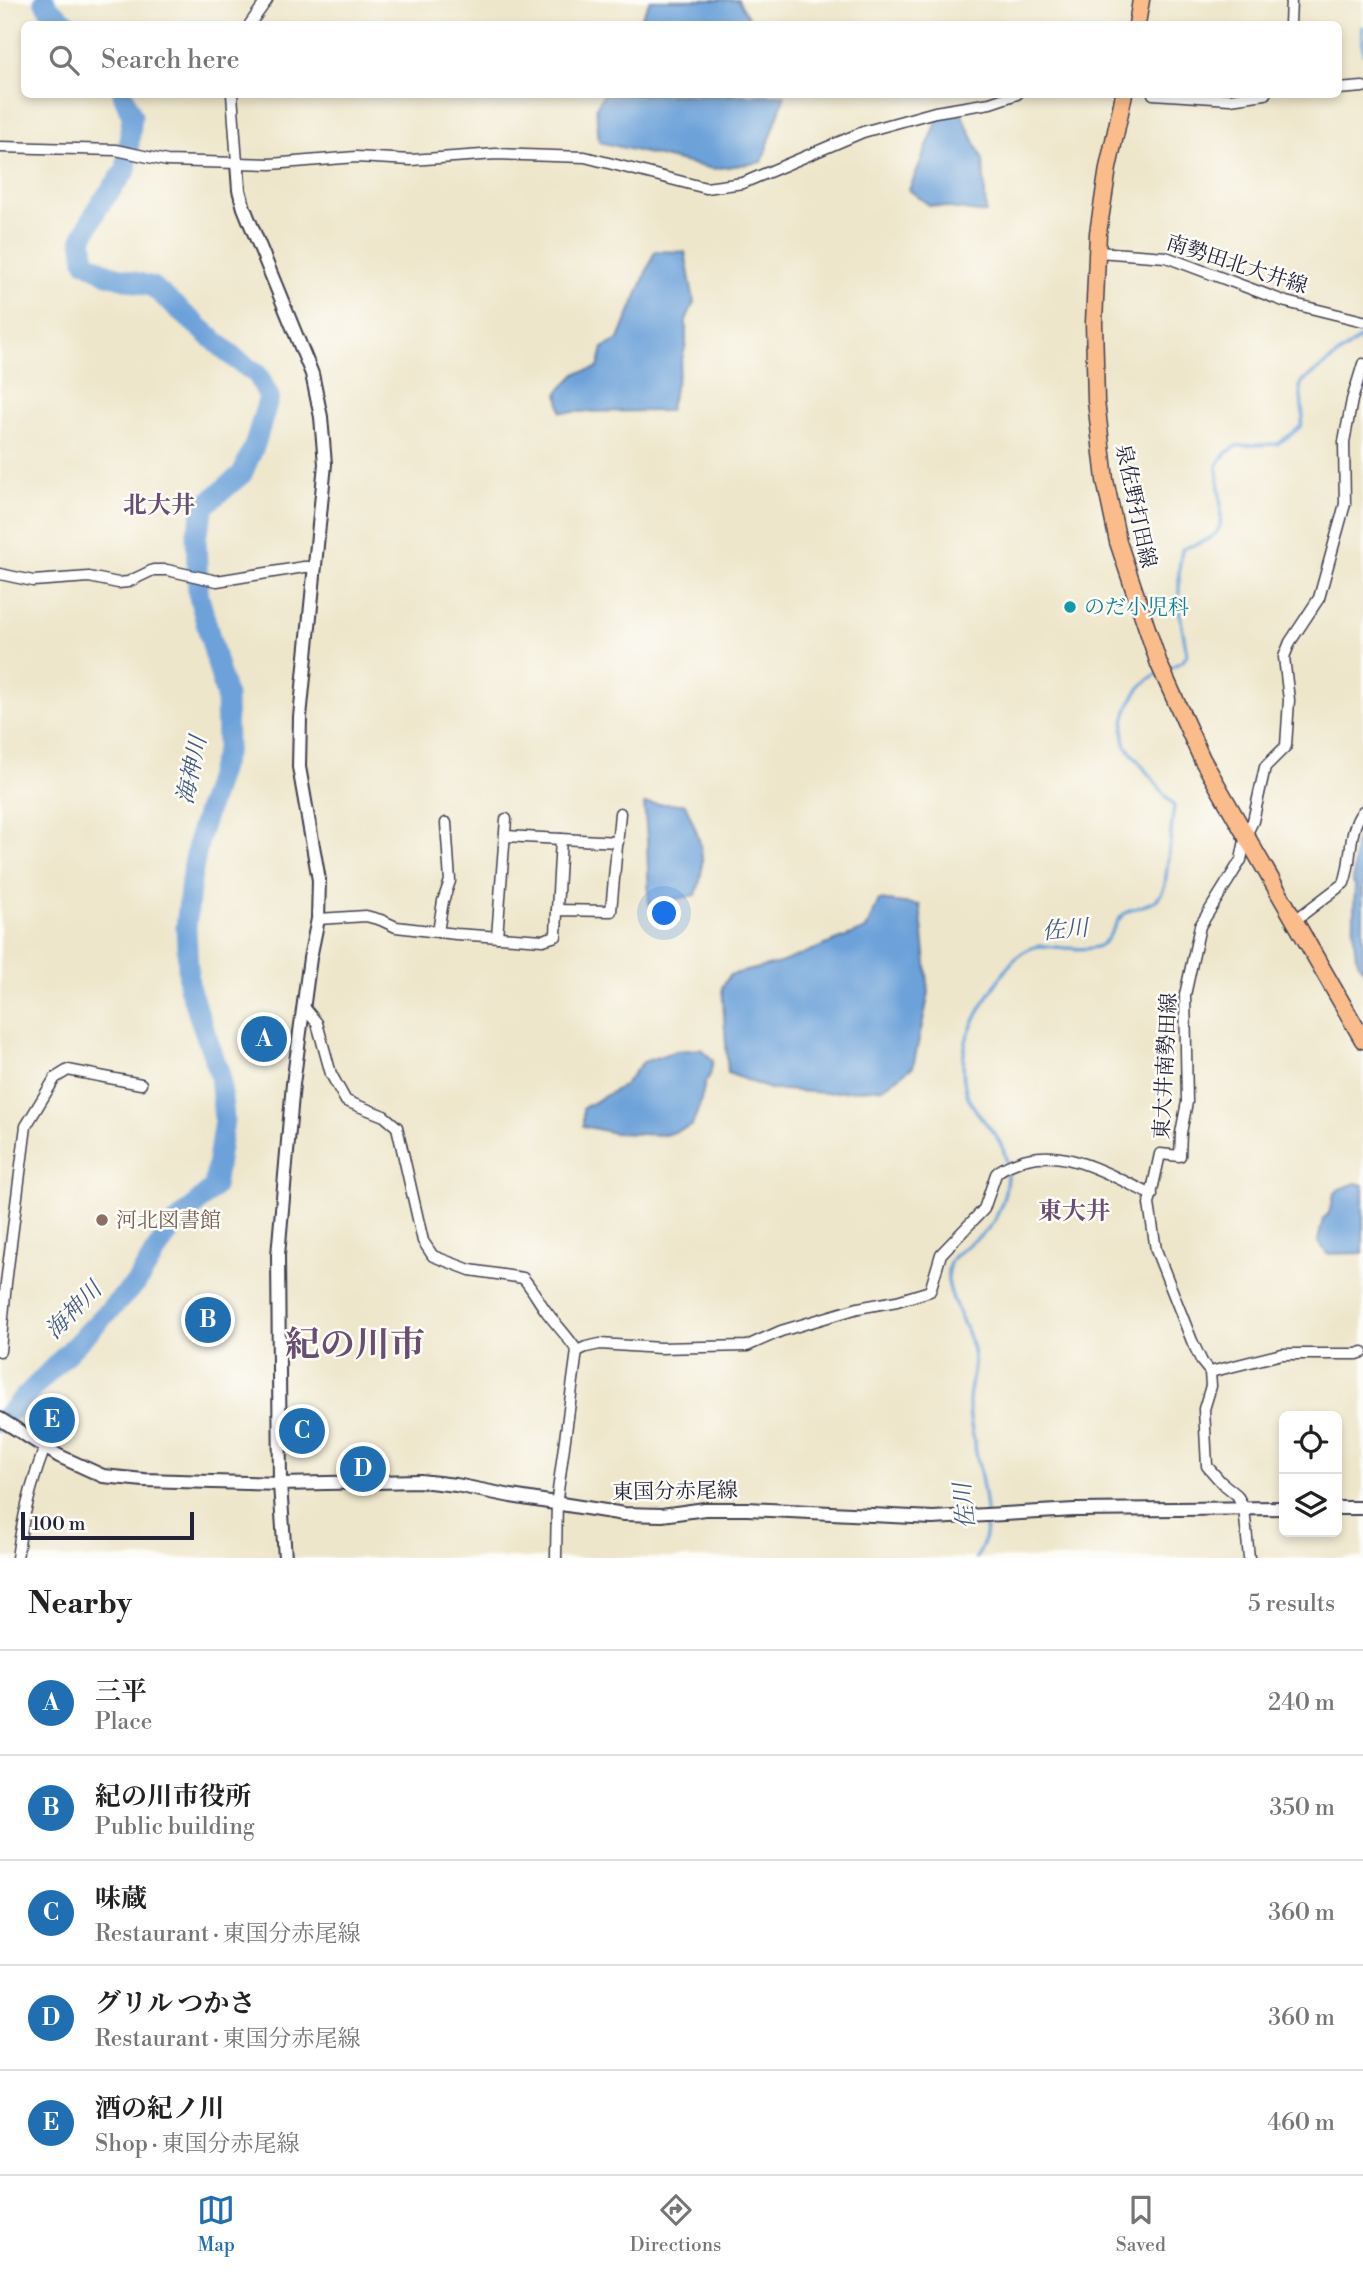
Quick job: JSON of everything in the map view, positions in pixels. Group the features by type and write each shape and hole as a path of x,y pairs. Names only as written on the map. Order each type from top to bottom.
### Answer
{"main road":[{"path":"1138,21 1141,0"},
{"name":"泉佐野打田線","path":"1123,98 1108,168 1098,252 1094,323 1096,401 1105,480 1118,541 1159,664 1202,759 1363,1040"}],"street":[{"path":"252,21 267,0"},
{"path":"1290,0 1290,21"},
{"path":"1342,89 1363,88"},
{"path":"232,98 239,190 312,374 321,418 325,464 300,718 299,767 319,880 318,919 293,1084 278,1255 280,1484 285,1558"},
{"path":"0,146 116,150 167,161 271,164 356,157 411,160 496,153 584,157 706,188 743,183 863,132 935,112 1005,98"},
{"path":"1215,98 1237,98"},
{"name":"南勢田北大井線","path":"1098,252 1166,257 1286,302 1363,321"},
{"name":"東大井南勢田線","path":"1210,1371 1202,1362 1192,1341 1156,1250 1149,1205 1160,1154 1180,1156 1187,1102 1185,995 1200,926 1241,860 1265,767 1286,746 1289,700 1284,657 1290,642 1319,598 1345,504 1344,443 1352,400 1363,363"},
{"path":"0,574 33,580 89,577 118,583 128,582 153,570 167,570 209,581 316,567"},
{"path":"1294,921 1344,883 1348,873 1353,832 1363,811"},
{"path":"557,910 611,911 620,813"},
{"path":"497,937 506,819"},
{"path":"438,932 443,901 450,881 446,823"},
{"path":"505,836 618,842"},
{"path":"318,919 366,916 381,919 396,927 438,932 543,940 556,936 561,839"},
{"path":"303,1006 317,1023 331,1074 346,1101 384,1116 397,1127 423,1241 433,1256 470,1270 523,1278 577,1351 557,1503 556,1558"},
{"path":"0,1351 26,1126 55,1078 68,1070 141,1084"},
{"path":"577,1351 600,1344 660,1349 747,1346 781,1331 858,1308 897,1301 930,1291 941,1254 984,1209 1000,1170 1025,1158 1063,1158 1077,1161 1152,1195"},
{"path":"1249,1558 1244,1508 1237,1495 1207,1466 1204,1409 1211,1386 1210,1371 1282,1354 1363,1352"},
{"name":"東国分赤尾線","path":"0,1419 45,1447 103,1476 144,1480 280,1484 420,1481 624,1514 662,1515 705,1509 747,1509 897,1518 1075,1510 1279,1508"},
{"path":"16,1558 28,1495 45,1447"},
{"path":"1342,1508 1363,1508"}],"water":[{"path":"650,0 738,0 750,21 640,21"},
{"path":"601,98 784,98 762,162 713,169 599,142 596,108"},
{"path":"961,113 983,160 986,213 929,205 909,190 940,115"},
{"path":"655,251 685,252 694,302 686,320 686,344 669,411 561,412 558,392 577,373 598,368 603,348 619,339"},
{"path":"644,804 685,804 701,848 702,870 696,895 649,904"},
{"path":"1363,821 1363,970 1354,941 1353,883 1355,845"},
{"path":"879,900 920,905 929,993 913,1067 883,1088 826,1093 769,1089 728,1073 722,987 730,975 780,963 866,929"},
{"path":"701,1049 713,1060 692,1126 665,1135 614,1133 583,1126 583,1108 623,1086 643,1062 676,1051"},
{"path":"1356,1183 1363,1185 1363,1253 1327,1254 1318,1241 1323,1219 1329,1213 1334,1194 1339,1189"}],"waterway":[{"name":"海神川","path":"44,0 49,9 64,21"},
{"name":"佐川","path":"1363,27 1363,54"},
{"name":"海神川","path":"0,1422 136,1283 171,1228 214,1187 224,1120 220,1075 189,987 186,928 191,880 200,834 227,748 226,696 198,593 196,536 205,505 242,474 255,444 269,397 258,375 153,287 107,274 85,261 82,239 98,207 126,170 132,116 125,98"},
{"name":"佐川","path":"1166,670 1183,661 1187,654 1179,609 1182,549 1210,538 1220,527 1217,465 1226,453 1237,446 1277,444 1301,426 1302,382 1363,336"},
{"name":"佐川","path":"976,1558 983,1543 986,1524 982,1483 970,1420 969,1397 974,1356 951,1294 948,1275 956,1254 984,1233 996,1218 1006,1188 1007,1168 1000,1142 974,1108 967,1094 963,1070 965,1045 975,1019 989,995 1004,972 1020,955 1038,946 1079,949 1099,946 1108,938 1124,914 1151,903 1162,892 1174,806 1126,746 1124,736 1130,704 1142,686 1159,673"}],"place":[{"name":"のだ小児科","path":"1070,607"},
{"name":"三平","path":"264,1039"},
{"name":"河北図書館","path":"102,1220"},
{"name":"紀の川市役所","path":"208,1320"},
{"name":"酒の紀ノ川","path":"52,1420"},
{"name":"味蔵","path":"302,1431"},
{"name":"グリル つかさ","path":"363,1469"}],"district":[{"name":"北大井","path":"159,505"},
{"name":"東大井","path":"1074,1211"},
{"name":"紀の川市","path":"355,1344"}]}
